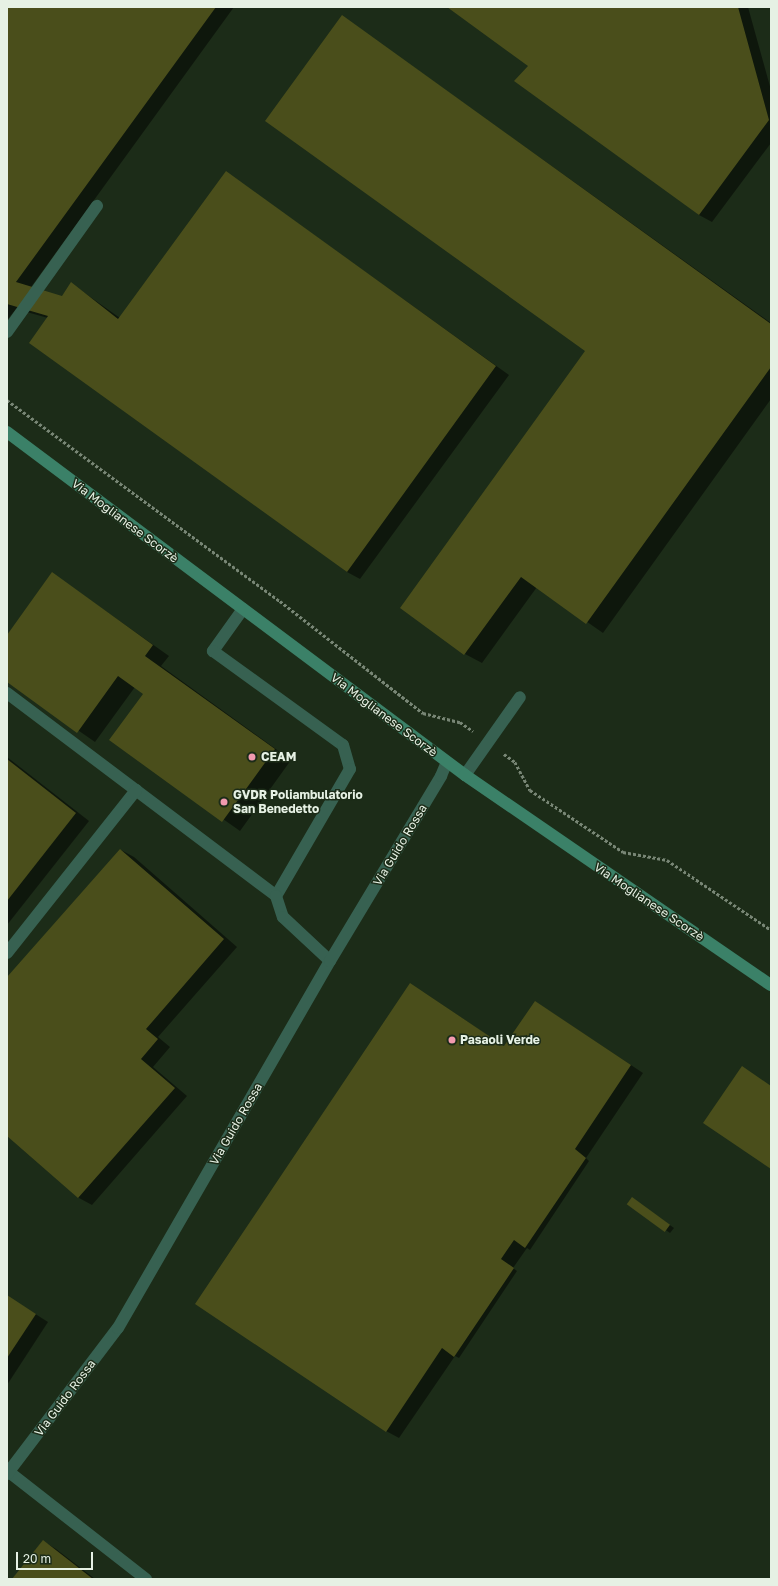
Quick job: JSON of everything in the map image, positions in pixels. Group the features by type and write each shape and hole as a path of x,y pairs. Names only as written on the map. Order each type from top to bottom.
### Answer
{"main road":[{"name":"Via Moglianese Scorzè","path":"7,432 447,762 771,985"}],"street":[{"path":"7,332 97,206"},
{"path":"243,609 213,651 344,745 350,769 276,896"},
{"path":"7,693 276,896 283,917 330,961"},
{"path":"465,775 520,697"},
{"name":"Via Guido Rossa","path":"8,1473 118,1328 330,961 441,776 447,762"},
{"path":"7,953 136,790"},
{"path":"8,1473 146,1579"}],"path":[{"path":"7,400 280,602 423,713 460,722 515,762 530,790 623,852 666,860 771,930"}],"building":[{"path":"7,7 216,7 16,282 62,296 71,282 118,319 226,171 496,366 347,572 29,343 48,316 7,304"},
{"path":"447,7 738,7 769,120 699,215 514,81 528,66"},
{"path":"342,15 771,324 771,367 586,624 521,577 464,655 400,608 585,351 265,121"},
{"path":"52,572 153,645 145,656 275,749 222,822 109,740 143,694 118,676 77,733 7,682 7,635"},
{"path":"7,759 76,813 7,901"},
{"path":"120,849 224,939 146,1029 158,1039 141,1059 175,1088 78,1198 7,1136 7,977"},
{"path":"410,983 504,1046 535,1001 631,1065 575,1149 586,1158 525,1248 514,1240 501,1259 514,1268 454,1357 442,1348 386,1432 195,1304"},
{"path":"742,1066 771,1086 771,1169 703,1123"},
{"path":"632,1197 670,1225 665,1232 627,1204"},
{"path":"7,1295 36,1314 7,1358"},
{"path":"43,1540 93,1579 12,1579"}],"place":[{"name":"CEAM","path":"252,757"},
{"name":"GVDR Poliambulatorio San Benedetto","path":"224,802"},
{"name":"Pasaoli Verde","path":"452,1040"}]}
